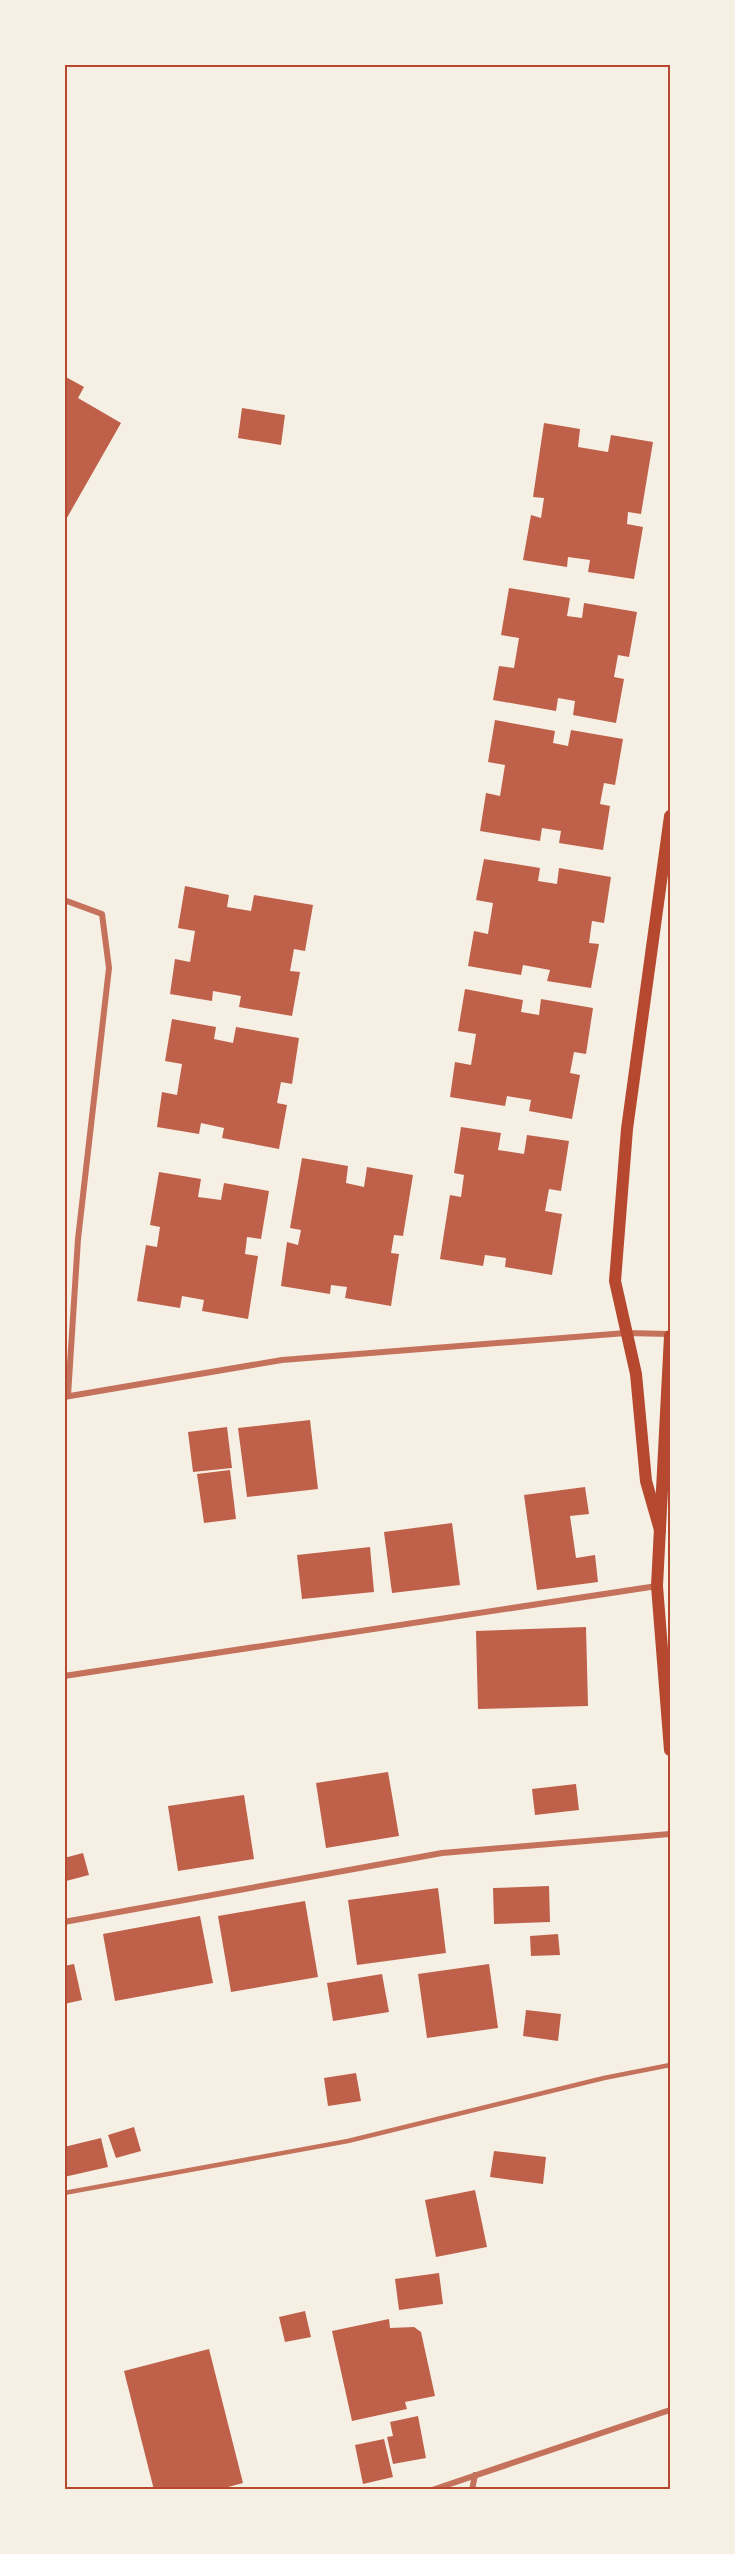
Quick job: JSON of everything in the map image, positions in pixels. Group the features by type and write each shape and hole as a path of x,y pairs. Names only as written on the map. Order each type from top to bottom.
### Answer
{"main road":[{"path":"660,1530 646,1481 636,1374 615,1281 627,1129 670,816"},
{"path":"670,1335 657,1586 670,1750"}],"street":[{"path":"64,900 102,914 109,968 78,1239 67,1397 282,1360 626,1333 670,1335"},
{"path":"64,1676 657,1586"},
{"path":"64,1922 442,1853 670,1834"},
{"path":"432,2490 670,2410"},
{"path":"472,2490 475,2475"}],"lane":[{"path":"64,2193 348,2141 604,2078 670,2065"}],"building":[{"path":"64,376 84,387 78,398 121,423 64,523"},
{"path":"242,408 285,415 281,445 238,438"},
{"path":"544,423 580,429 578,447 608,452 611,435 653,442 641,514 628,512 627,524 643,527 634,579 588,572 590,560 568,557 567,567 523,560 531,515 541,518 544,498 533,497"},
{"path":"509,588 570,598 567,616 582,618 584,603 637,612 629,657 618,655 614,677 624,679 616,723 573,715 575,701 558,698 556,711 493,700 499,666 514,668 519,638 501,635"},
{"path":"495,720 555,731 553,743 568,746 571,730 623,739 615,785 604,783 600,804 610,806 603,850 559,843 561,831 542,828 540,841 480,831 486,793 500,796 505,765 488,762"},
{"path":"484,859 540,868 538,881 557,884 559,868 611,877 604,923 592,921 589,943 599,944 591,988 547,981 550,970 523,965 521,975 468,966 474,931 488,934 493,903 476,900"},
{"path":"185,886 229,895 227,907 251,911 254,895 313,905 305,951 294,949 290,971 300,972 292,1016 239,1007 241,996 213,991 212,1001 170,994 175,959 190,962 195,931 178,928"},
{"path":"465,989 523,1000 521,1012 539,1015 541,999 593,1008 586,1054 574,1052 570,1073 580,1075 572,1119 529,1111 531,1100 507,1096 505,1106 450,1097 455,1062 471,1065 476,1034 458,1031"},
{"path":"172,1019 216,1027 214,1039 233,1043 236,1027 299,1038 292,1084 281,1082 277,1103 287,1105 279,1149 222,1138 224,1128 201,1123 199,1134 157,1127 162,1092 177,1095 182,1064 165,1061"},
{"path":"461,1127 501,1133 498,1150 524,1154 527,1135 569,1141 561,1191 549,1189 545,1211 562,1214 552,1275 505,1267 506,1258 485,1255 483,1266 440,1259 450,1195 461,1197 464,1175 454,1173"},
{"path":"302,1158 348,1166 346,1183 364,1187 367,1167 413,1175 403,1236 394,1235 391,1253 399,1254 391,1306 345,1298 347,1287 331,1285 330,1294 281,1286 287,1242 298,1245 301,1230 290,1228"},
{"path":"159,1172 201,1179 198,1197 221,1200 224,1183 269,1191 261,1239 247,1237 245,1254 258,1256 248,1319 202,1311 204,1300 182,1296 180,1308 137,1301 146,1245 157,1247 160,1227 150,1225"},
{"path":"310,1420 318,1489 247,1497 238,1428"},
{"path":"227,1427 232,1468 193,1472 188,1432"},
{"path":"230,1470 236,1519 204,1523 197,1474"},
{"path":"585,1487 589,1514 570,1516 576,1558 595,1555 598,1582 537,1590 524,1495"},
{"path":"452,1523 460,1585 392,1593 384,1532"},
{"path":"370,1547 374,1592 302,1599 297,1555"},
{"path":"586,1627 588,1706 478,1709 476,1631"},
{"path":"388,1772 399,1836 326,1848 316,1783"},
{"path":"576,1784 579,1810 535,1815 532,1789"},
{"path":"244,1795 254,1859 178,1871 168,1806"},
{"path":"83,1853 89,1875 66,1881 64,1858"},
{"path":"549,1886 550,1922 494,1924 493,1888"},
{"path":"438,1888 446,1953 357,1965 348,1900"},
{"path":"305,1901 318,1977 231,1992 218,1916"},
{"path":"200,1916 213,1983 115,2001 103,1934"},
{"path":"558,1934 560,1955 531,1956 530,1936"},
{"path":"74,1964 82,2000 64,2004 64,1966"},
{"path":"489,1964 498,2028 427,2038 418,1974"},
{"path":"382,1974 389,2012 333,2021 327,1983"},
{"path":"526,2010 561,2014 558,2041 523,2036"},
{"path":"356,2073 361,2101 328,2106 324,2078"},
{"path":"134,2127 141,2151 116,2158 108,2135"},
{"path":"101,2138 108,2167 64,2177 64,2147"},
{"path":"494,2151 546,2157 543,2184 490,2177"},
{"path":"475,2190 487,2247 436,2257 425,2200"},
{"path":"439,2273 443,2304 399,2310 395,2279"},
{"path":"305,2311 311,2337 285,2342 279,2317"},
{"path":"389,2319 390,2328 414,2327 421,2332 435,2396 405,2402 407,2409 352,2421 332,2331"},
{"path":"209,2349 243,2483 217,2490 154,2490 124,2371"},
{"path":"418,2416 426,2458 393,2464 387,2437 393,2436 390,2422"},
{"path":"384,2439 393,2477 363,2484 355,2445"}]}
